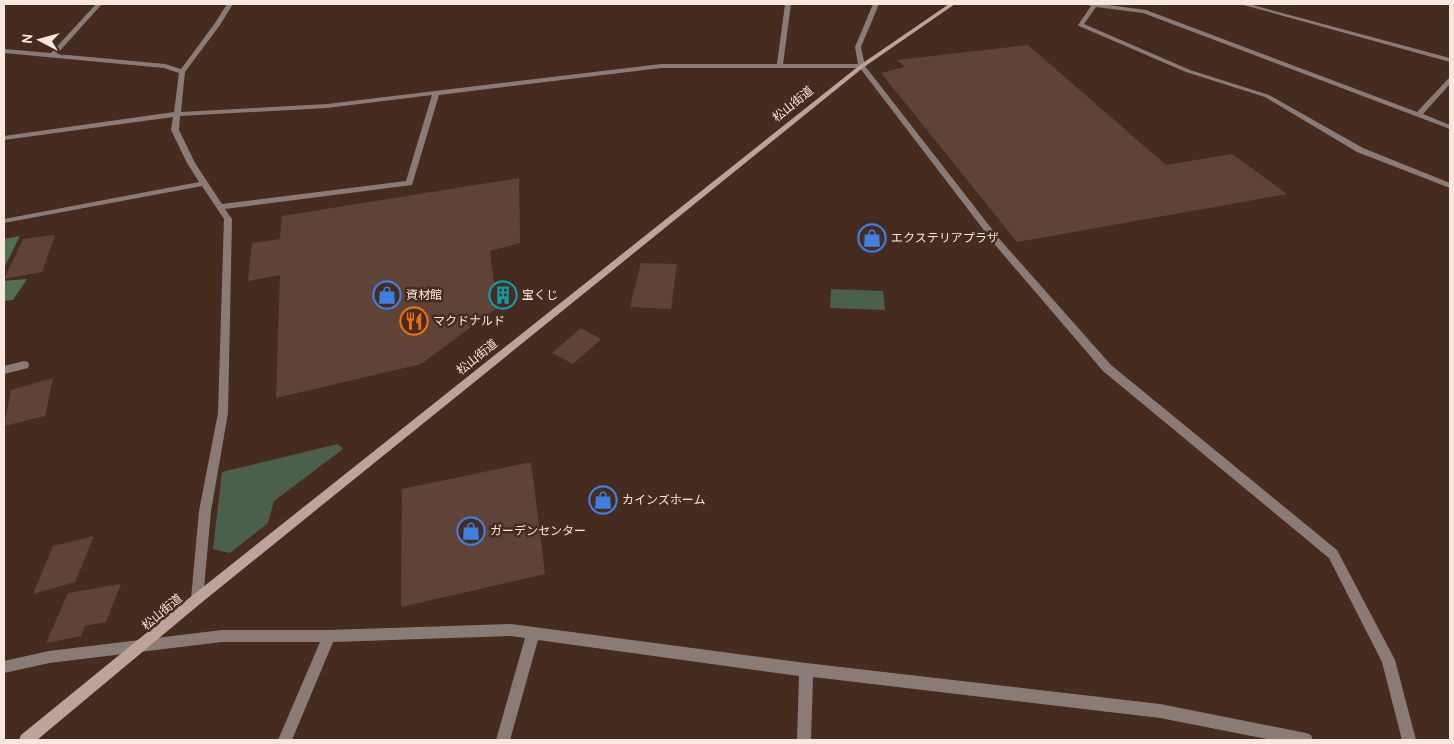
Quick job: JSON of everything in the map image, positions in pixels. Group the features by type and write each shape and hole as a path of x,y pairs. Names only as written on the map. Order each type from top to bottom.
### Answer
{"main road":[{"name":"松山街道","path":"26,740 197,599 862,66 952,4"}],"street":[{"path":"53,55 99,4"},
{"path":"197,599 205,511 223,413 228,219 190,163 175,130 182,72 218,24 230,4"},
{"path":"780,66 788,4"},
{"path":"876,4 858,48 862,66 999,244 1107,368 1333,554 1388,660 1409,740"},
{"path":"1144,11 1147,4"},
{"path":"1243,4 1450,60"},
{"path":"1450,127 1144,11 1092,5 1081,24 1188,71 1267,96 1360,150 1450,185"},
{"path":"4,51 166,66 182,72"},
{"path":"4,138 176,114 327,106 661,66 862,66"},
{"path":"1418,114 1450,80"},
{"path":"220,207 409,183 436,94"},
{"path":"4,221 204,183"},
{"path":"4,370 24,365"},
{"path":"4,667 49,657 222,636 329,636 511,630 806,670 1160,711 1306,740"},
{"path":"503,740 533,633"},
{"path":"285,740 329,636"},
{"path":"804,740 806,670"}],"green space":[{"path":"20,236 4,268 4,239"},
{"path":"27,279 13,300 4,301 4,281"},
{"path":"831,289 883,291 885,310 830,308"},
{"path":"338,444 343,449 274,501 268,523 230,553 213,549 222,472"}],"building":[{"path":"1028,45 1166,165 1232,154 1287,194 1017,242 881,73 905,67 897,60"},
{"name":"資材館","path":"519,178 520,243 490,251 497,308 421,364 276,398 280,275 248,281 252,243 280,239 282,216"},
{"path":"55,235 42,272 4,279 23,239"},
{"path":"641,263 677,264 671,309 630,307"},
{"path":"581,328 601,339 573,364 552,353"},
{"path":"53,378 45,416 4,426 11,390"},
{"name":"ガーデンセンター","path":"531,462 545,574 401,607 402,489"},
{"path":"94,536 75,582 33,594 53,546"},
{"path":"121,584 106,622 85,626 81,636 46,643 68,593"}],"place":[{"name":"エクステリアプラザ","path":"872,238"},
{"name":"資材館","path":"387,295"},
{"name":"宝くじ","path":"503,295"},
{"name":"マクドナルド","path":"414,321"},
{"name":"カインズホーム","path":"603,500"},
{"name":"ガーデンセンター","path":"471,531"}]}
